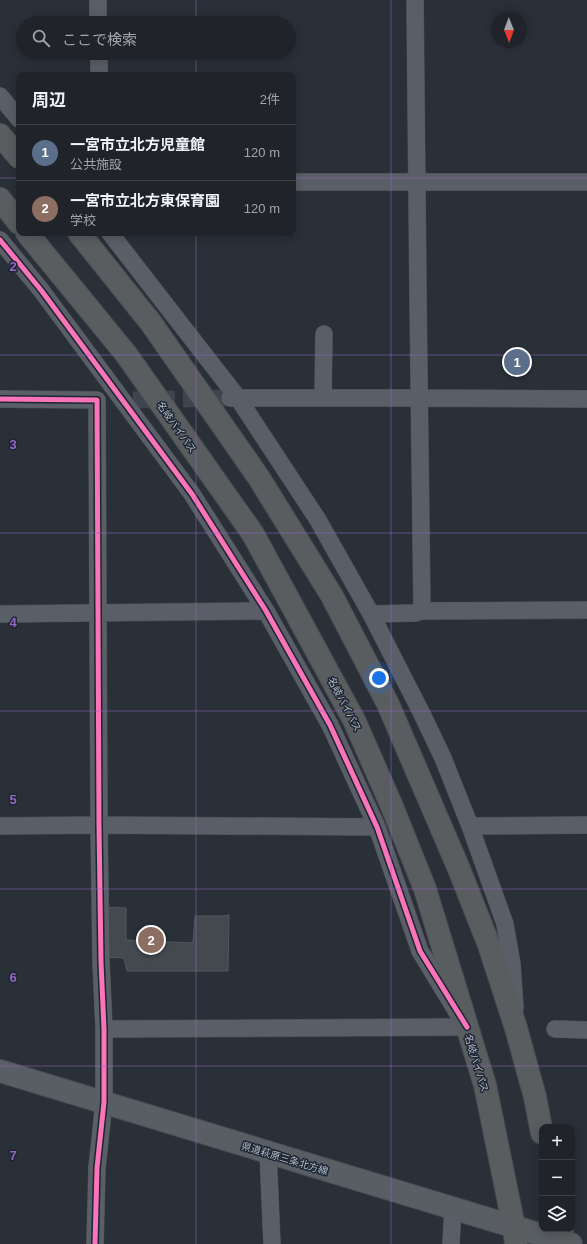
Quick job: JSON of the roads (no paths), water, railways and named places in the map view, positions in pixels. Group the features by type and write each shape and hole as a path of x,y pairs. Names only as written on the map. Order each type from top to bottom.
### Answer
{"highway":[{"path":"0,135 16,154"},
{"path":"0,199 16,219"},
{"name":"名岐バイパス","path":"30,236 126,354 253,534 354,720 391,804 425,889 485,1085 515,1235"},
{"path":"81,236 151,323 259,478 332,596 388,704 459,869 489,945 516,1028 535,1097 540,1124"}],"main road":[{"name":"県道萩原三条北方線","path":"0,1071 453,1208 515,1235 565,1240"}],"street":[{"path":"98,0 98,16"},
{"path":"415,0 418,182 418,398 422,611"},
{"path":"99,60 99,72"},
{"path":"0,96 16,115"},
{"path":"296,182 587,182"},
{"path":"112,236 233,398 318,520 371,614 443,758 470,826 505,924 512,964 516,1028"},
{"path":"0,240 128,400 192,494 266,611 330,725 376,827 420,951 466,1027"},
{"path":"323,398 324,334"},
{"path":"233,398 587,399"},
{"path":"0,399 128,400"},
{"path":"95,1244 97,1168 104,1102 104,1029 101,962 99,825 97,400"},
{"path":"371,614 422,611 587,610"},
{"path":"0,614 266,611"},
{"path":"0,826 99,825 376,827"},
{"path":"470,826 587,825"},
{"path":"104,1029 466,1027"},
{"path":"555,1029 587,1030"},
{"path":"268,1153 272,1244"},
{"path":"451,1244 453,1208"}],"tunnel":[{"path":"133,400 228,398"}],"place":[{"name":"一宮市立北方児童館","path":"517,362"},
{"name":"一宮市立北方東保育園","path":"151,940"}]}
